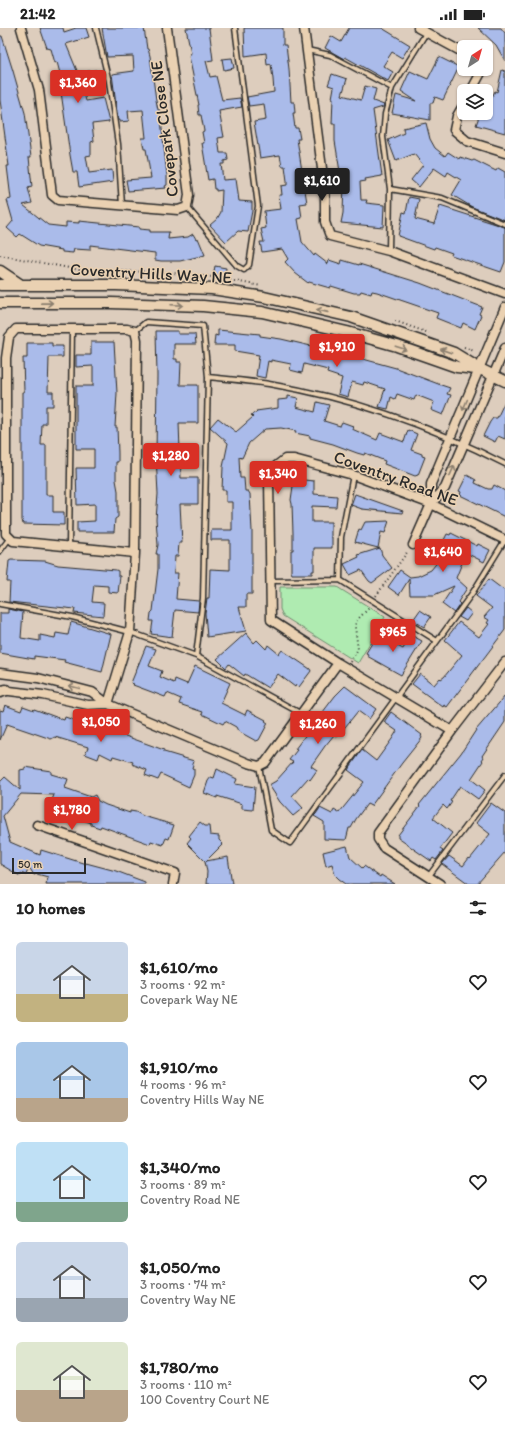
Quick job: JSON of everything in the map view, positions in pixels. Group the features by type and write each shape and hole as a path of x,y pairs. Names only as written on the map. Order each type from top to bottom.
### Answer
{"street":[{"name":"Covepark Close NE","path":"21,28 39,90 52,195 58,200 178,210 187,207 189,195 167,28"},
{"path":"304,28 325,192 325,222 330,236 389,250 505,294"},
{"path":"418,28 457,49"},
{"path":"457,116 454,130 467,140 505,153"},
{"path":"0,271 21,285"},
{"name":"Coventry Hills Way NE","path":"0,285 116,285 212,289 264,297 351,318 454,354 505,381"},
{"name":"Coventry Hills Way NE","path":"4,304 111,303 203,306 262,312 347,332 397,346 456,367 480,369"},
{"path":"0,311 4,304"},
{"path":"431,504 431,484 505,307"},
{"path":"108,704 130,632 135,553 135,331 127,329 16,329 9,337 6,358 6,534 9,539 13,541 135,553"},
{"path":"413,545 431,504 445,488 505,348"},
{"name":"Coventry Road NE","path":"452,731 346,668 271,620 269,478 276,466 285,459 294,459 353,475 431,504 505,540"},
{"path":"440,884 384,848 378,839 378,833 452,731 505,662"},
{"path":"0,673 38,678 92,692 108,704 248,763 259,766 265,763 300,713 338,663"},
{"path":"2,691 43,695 88,706 108,704"},
{"path":"37,825 175,873 173,884"}],"lane":[{"path":"96,28 109,82 118,144 122,205"},
{"path":"187,207 237,266 244,270 249,264 258,206 235,28"},
{"path":"389,250 390,189 383,137 384,114 392,88 426,33"},
{"path":"306,50 330,55 392,88"},
{"path":"390,189 442,198 505,224"},
{"path":"135,331 146,322 203,326 208,377 203,598 196,656"},
{"path":"69,546 72,329"},
{"path":"208,377 269,384 364,406 465,443 505,464"},
{"path":"340,580 341,537 353,475"},
{"path":"0,551 9,539"},
{"path":"259,766 271,830 290,843 473,592 505,540"},
{"path":"271,582 340,580 437,641"},
{"path":"0,604 72,617 130,632 196,656 300,713"},
{"path":"428,876 505,775"}],"path":[{"path":"346,668 358,649 355,627 356,621 368,609 413,545"}],"green space":[{"path":"280,587 337,587 385,617 358,663 283,616 280,609"}],"building":[{"path":"40,28 63,28 64,32 76,28 86,28 89,37 66,44 78,73 96,70 99,81 82,85 86,101 103,98 109,122 92,124 94,141 91,142 91,155 86,156 89,173 112,170 113,182 79,187 77,172 73,172 70,155 61,92 64,91 62,81 57,62 55,63 51,49 47,48"},
{"path":"102,28 144,28 147,49 150,56 156,100 158,110 160,110 167,176 166,188 128,191 126,180 151,178 146,149 144,149 142,138 146,138 143,110 128,111 129,121 120,122 120,120 118,120 112,74 134,71 133,56 107,57"},
{"path":"186,28 209,28 213,60 206,61 210,77 216,76 222,100 240,98 242,107 219,111 224,137 218,138 220,153 227,153 228,160 224,161 224,164 221,164 223,180 236,179 239,201 252,202 248,232 238,231 226,242 210,225 217,219 221,212 222,190 216,191 216,189 214,189 213,179 208,180 202,143 204,143 202,132 204,131 201,115 199,115 199,105 189,56 191,53"},
{"path":"244,28 283,28 283,45 286,45 291,102 294,102 295,113 293,113 295,128 298,128 300,139 297,139 307,203 300,204 302,218 298,219 302,242 314,256 315,254 328,264 329,260 341,264 342,260 359,264 420,283 482,307 479,314 481,315 475,329 463,323 461,328 436,318 438,313 377,292 372,291 371,294 361,291 360,293 354,293 331,286 330,288 308,283 295,273 285,262 288,259 282,249 262,252 260,242 264,242 261,229 266,228 264,211 281,209 279,195 282,195 281,186 287,185 287,181 285,166 282,166 280,155 260,158 254,122 266,120 264,104 249,106 247,97 274,92 273,79 271,64 267,65 266,53 245,56"},
{"path":"349,28 382,28 410,45 402,58 392,52 383,66 393,72 388,81 345,57 344,59 325,48 331,36 341,42"},
{"path":"478,28 501,28 505,33 505,61 493,40 491,40"},
{"path":"0,36 2,36 25,113 31,157 29,157 32,187 28,188 32,203 23,205 48,225 66,227 66,222 79,223 79,221 139,227 139,229 150,230 150,232 169,232 168,239 188,237 193,234 196,239 198,238 205,255 180,261 161,261 155,260 155,253 90,245 90,250 74,249 73,253 62,252 62,250 39,246 20,234 17,237 7,228 13,221 7,200 11,199 7,166 9,166 0,100"},
{"path":"439,57 457,66 457,71 443,100 435,97 433,103 430,103 430,120 392,113 396,95 416,101 401,91 410,71 428,79"},
{"path":"232,58 234,68 224,70 222,59"},
{"path":"502,70 505,71 505,133 476,125 478,120 493,120 493,95 495,91 497,92"},
{"path":"332,74 347,79 342,95 361,100 365,86 376,89 373,101 384,105 383,107 373,110 382,176 365,179 366,181 360,182 361,200 367,200 366,203 384,205 383,227 341,223 343,213 344,183 342,184 335,141 335,124 332,124 332,98 334,87 328,85"},
{"path":"426,123 430,139 435,148 445,156 448,152 459,159 460,157 472,161 474,160 496,171 498,168 505,172 505,220 472,207 452,195 461,180 448,172 446,176 434,168 419,187 411,180 423,165 414,154 396,161 388,140 404,133 403,128"},
{"path":"409,197 419,199 415,219 434,224 440,206 505,227 505,262 501,272 451,255 452,253 435,247 434,249 398,236 403,212 406,213"},
{"path":"215,266 226,268 225,277 213,276"},
{"path":"218,330 260,334 260,336 281,339 341,353 396,368 450,388 447,394 451,395 443,415 431,410 434,402 416,395 414,400 397,394 395,399 391,397 388,409 379,407 385,389 364,382 363,385 352,382 348,397 338,394 342,378 327,373 328,370 304,364 302,373 290,370 291,364 271,360 271,362 268,361 265,378 256,376 259,355 235,351 235,345 214,345 215,335 218,336"},
{"path":"156,331 178,331 178,334 195,334 196,344 174,344 174,359 177,359 177,362 181,362 180,385 198,385 198,423 179,423 181,478 198,478 198,504 180,504 182,543 179,543 178,556 175,556 174,573 178,573 176,599 199,601 198,612 175,610 172,637 151,634 153,621 150,621 151,613 153,611 158,569 158,554 156,554 158,545 156,519 158,494 156,456"},
{"path":"91,342 114,342 117,393 115,427 117,427 118,453 118,462 116,462 116,480 118,491 118,517 115,519 114,532 77,532 77,522 95,521 95,504 77,505 76,468 94,468 94,449 76,449 76,386 93,386 93,366 76,367 76,355 91,355"},
{"path":"27,343 52,343 52,346 63,346 63,357 49,357 48,392 53,392 53,406 46,406 46,424 42,424 41,445 46,445 46,495 53,495 53,512 64,512 64,525 23,524 22,520 22,392 24,392 23,358 27,358"},
{"path":"288,396 298,398 296,407 315,412 317,402 329,405 324,421 340,426 342,422 353,426 352,429 377,440 380,433 404,442 408,430 417,434 411,450 422,454 422,456 425,457 418,475 415,476 384,464 385,461 365,453 364,455 357,453 333,444 310,438 310,436 295,433 296,431 281,428 265,429 249,443 242,458 239,457 240,478 244,478 245,491 248,491 250,494 252,531 252,594 246,594 246,607 239,607 246,631 207,637 205,613 207,598 209,598 210,569 230,570 230,540 211,540 211,530 232,530 232,502 226,502 226,490 222,490 223,467 228,443 210,427 218,418 236,432 253,417 251,415 257,412 256,411 278,408 278,400 288,399"},
{"path":"505,401 505,439 498,436 495,442 483,436 493,418 497,418"},
{"path":"467,475 476,480 475,483 488,489 492,489 494,485 505,491 505,517 460,495 461,492 459,491"},
{"path":"294,479 314,481 314,494 337,496 336,507 312,506 312,522 331,522 332,548 314,548 314,571 312,571 312,574 292,574 291,572 293,533 291,500"},
{"path":"355,494 403,511 402,513 362,509 351,505"},
{"path":"389,521 385,533 381,532 378,548 355,542 359,529 361,530 365,522"},
{"path":"451,533 477,546 478,544 490,550 484,562 466,553 456,578 467,588 458,602 460,604 454,613 442,604 454,586 434,595 410,595 409,579 399,595 388,587 400,570 410,577 418,576 431,570 443,555 441,554 446,543 443,542 447,534 450,535"},
{"path":"380,548 382,555 392,568 372,583 361,570 350,575 344,564 359,557 358,555"},
{"path":"9,561 45,561 58,565 116,570 118,571 118,576 120,576 118,593 108,592 108,586 94,585 92,602 104,603 103,616 74,613 75,609 9,602 10,582 7,582"},
{"path":"489,579 505,591 505,630 447,707 444,705 443,707 412,684 420,674 434,685 440,678 441,679 444,677 462,655 445,640 459,622 479,637 489,624 487,623 489,620 484,617 492,608 476,596"},
{"path":"466,608 472,613 466,621 459,617"},
{"path":"8,609 23,612 21,638 40,641 40,635 55,638 56,633 68,635 71,622 111,634 102,672 64,662 65,660 34,656 34,659 0,653 0,613 8,613"},
{"path":"420,610 431,617 424,627 413,620"},
{"path":"246,633 254,643 257,640 266,649 268,645 279,654 282,650 310,669 311,671 299,687 296,685 295,687 278,674 268,688 245,674 244,676 229,664 226,668 217,659"},
{"path":"377,635 403,649 411,635 422,641 401,675 367,656 368,654 366,653"},
{"path":"146,646 156,649 149,666 162,671 160,677 174,683 175,679 187,684 195,666 230,683 221,703 245,715 247,710 266,720 265,721 268,723 259,740 256,741 238,731 236,727 225,721 223,724 202,714 203,712 179,704 181,699 167,693 165,697 133,685 134,684 131,683"},
{"path":"345,686 376,709 369,719 358,711 337,737 334,735 325,746 311,766 317,770 310,780 308,778 292,796 303,808 293,816 280,802 269,785 276,781 293,762 289,760 297,750 295,749 335,696"},
{"path":"505,696 505,722 482,756 484,757 482,760 483,761 471,779 485,790 478,799 460,786 450,801 452,802 447,809 443,805 433,818 452,833 440,849 443,851 436,860 433,858 431,861 398,838 398,835 420,806 419,805 461,753 476,730"},
{"path":"5,705 21,711 23,706 64,720 65,717 83,723 84,721 164,750 164,752 194,761 192,768 194,769 194,775 189,787 161,774 158,780 145,775 147,770 132,764 133,762 113,756 112,759 100,753 98,759 85,754 88,747 55,737 51,739 7,724 0,740 0,710 3,711"},
{"path":"391,712 422,735 422,738 371,806 367,804 351,828 349,828 346,840 324,839 324,822 314,816 320,808 332,814 334,810 339,813 364,782 348,770 362,750 376,761 397,731 384,722"},
{"path":"25,767 51,771 51,774 68,779 65,788 91,797 95,795 98,801 106,805 130,813 130,811 136,812 143,816 174,825 169,839 166,838 163,845 151,841 150,844 101,826 100,828 91,825 91,823 80,819 80,817 62,810 64,804 52,800 54,795 21,794 3,816 10,842 40,855 41,850 86,864 116,871 145,882 145,884 46,884 48,877 37,874 34,875 29,867 26,875 21,873 20,876 0,864 0,782 5,777 20,790 20,770 25,769"},
{"path":"217,769 237,779 235,784 255,787 253,810 242,809 242,804 204,793 208,781 211,777 214,778"},
{"path":"491,803 505,813 505,852 477,884 469,884 442,864 449,856 463,866 469,858 470,859 490,834 476,823"},
{"path":"200,822 205,826 209,826 210,835 219,836 219,840 223,844 206,861 228,857 232,884 206,884 207,872 205,861 187,843 191,838 189,836"},
{"path":"347,846 350,857 362,868 364,866 380,877 381,875 395,884 346,884 339,879 335,875 332,864 326,866 323,852"}]}
